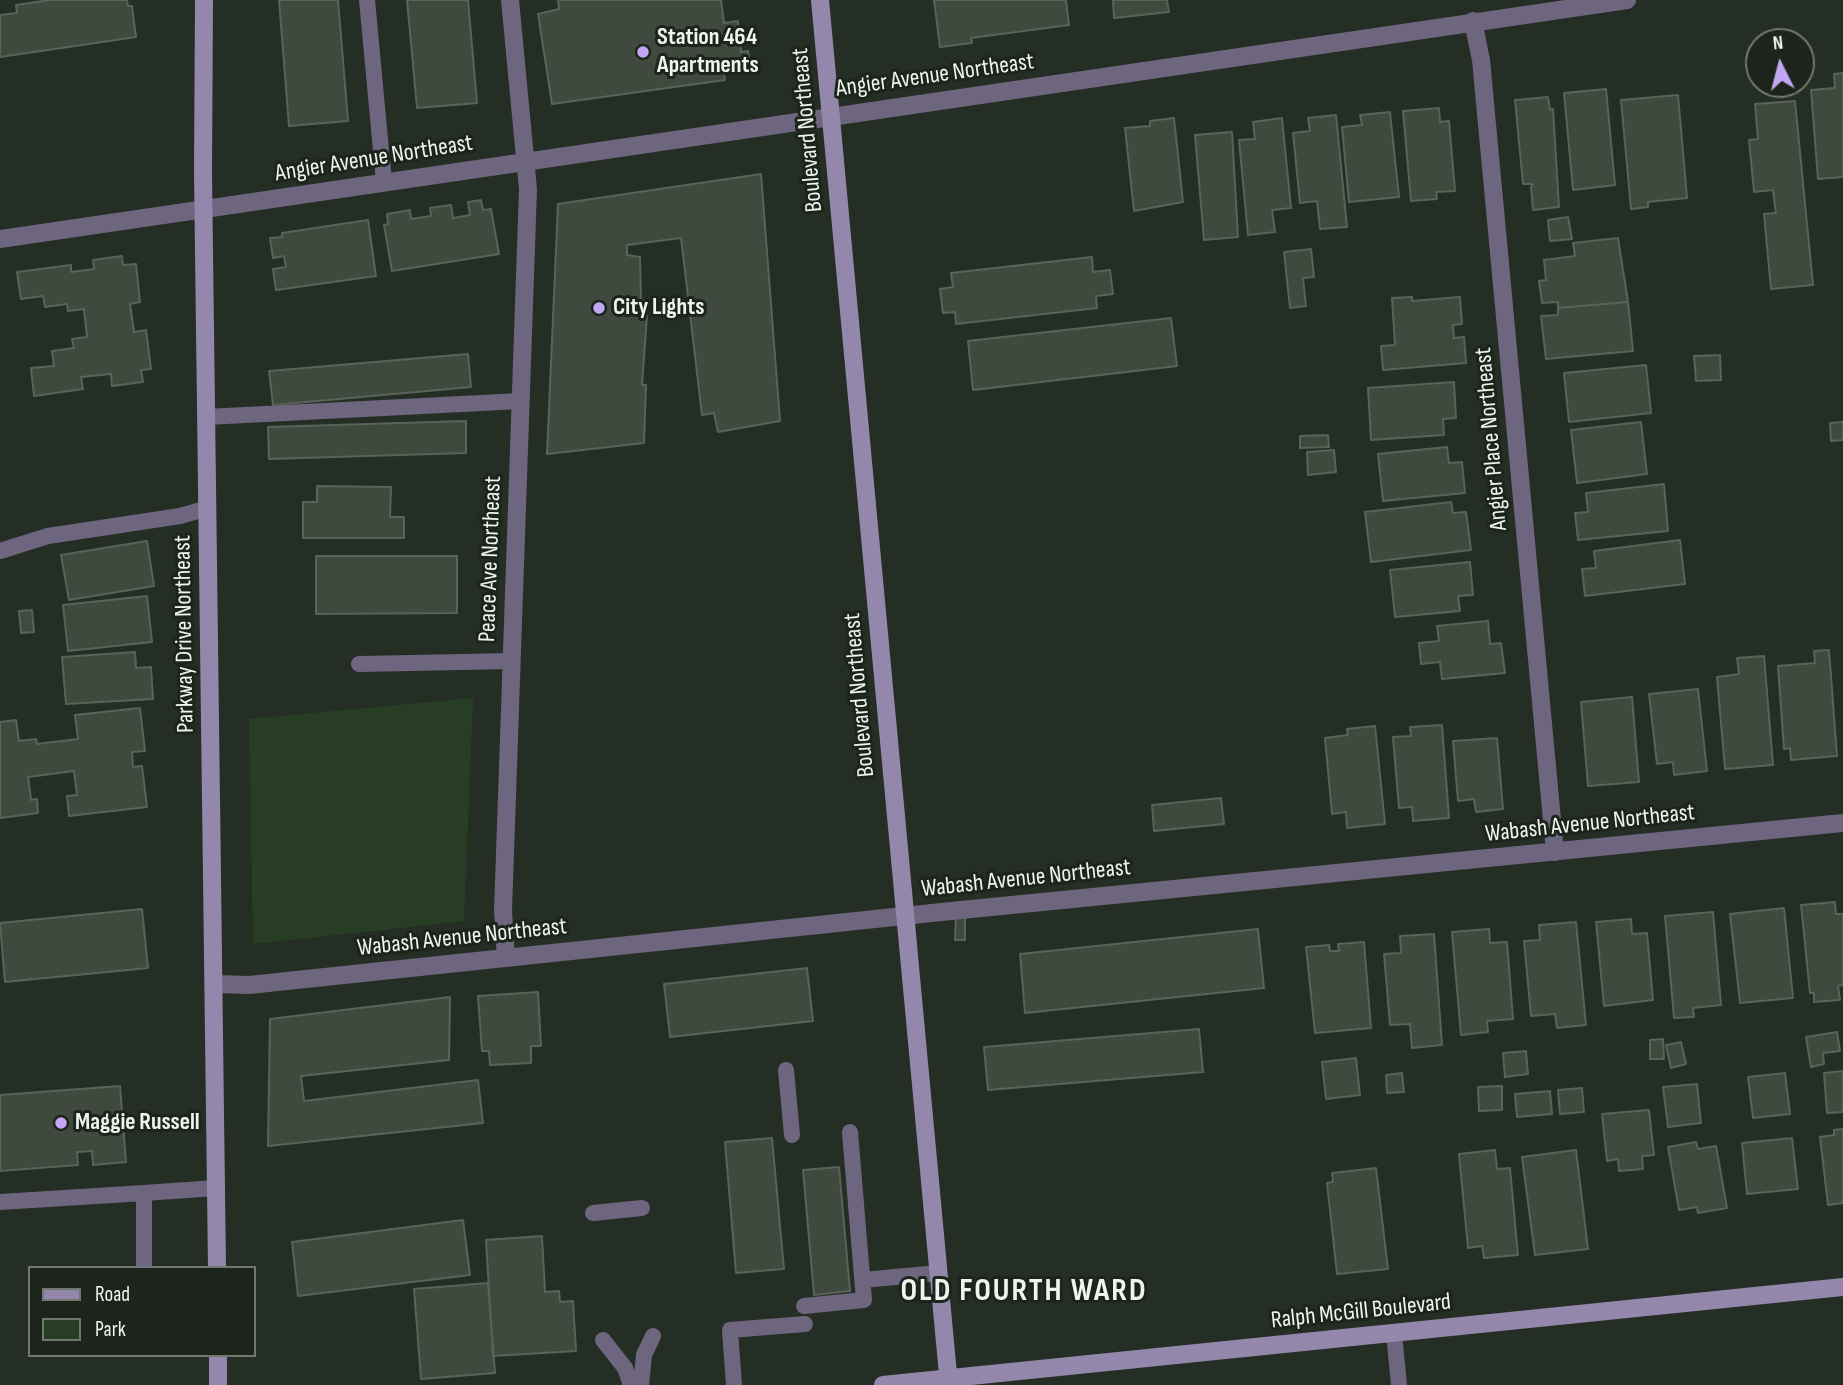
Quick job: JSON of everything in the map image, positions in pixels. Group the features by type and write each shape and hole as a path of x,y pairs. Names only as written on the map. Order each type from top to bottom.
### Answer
{"main road":[{"name":"Parkway Drive Northeast","path":"204,0 206,417 217,1266"},
{"name":"Boulevard Northeast","path":"820,0 949,1382"},
{"name":"Ralph McGill Boulevard","path":"883,1385 949,1382 1843,1287"},
{"path":"218,1357 218,1385"}],"street":[{"name":"Peace Ave Northeast","path":"506,958 503,911 528,189 510,0"},
{"name":"Angier Avenue Northeast","path":"0,239 1627,0"},
{"name":"Angier Place Northeast","path":"1473,21 1481,60 1555,852"},
{"name":"Wabash Avenue Northeast","path":"214,984 249,985 906,916 1843,823"}],"lane":[{"path":"367,0 384,182"},
{"path":"206,417 520,401"},
{"path":"0,551 48,536 180,516 208,509"},
{"path":"359,664 512,661"},
{"path":"786,1070 792,1135"},
{"path":"804,1306 864,1300 850,1132"},
{"path":"0,1202 216,1188"},
{"path":"144,1193 144,1266"},
{"path":"593,1213 642,1209"},
{"path":"863,1280 938,1273"},
{"path":"734,1385 730,1330 805,1324"},
{"path":"1394,1333 1399,1385"},
{"path":"641,1385 644,1355 653,1336"},
{"path":"603,1340 625,1368 631,1385"}],"green space":[{"path":"473,698 464,921 253,944 249,719"}],"building":[{"path":"50,0 127,0 128,6 132,6 136,37 0,57 0,15 17,13 16,5"},
{"path":"279,0 338,0 348,121 289,126"},
{"path":"407,0 468,0 477,103 417,108"},
{"name":"Station 464 Apartments","path":"558,0 721,0 724,23 738,21 741,52 748,51 751,69 724,74 725,80 552,104 538,14 559,9"},
{"path":"934,0 1066,0 1069,25 971,38 972,43 940,47"},
{"path":"1113,0 1167,0 1169,12 1114,18"},
{"path":"1843,73 1843,177 1818,179 1812,98 1815,98 1815,90 1835,88 1834,74"},
{"path":"1606,89 1615,185 1573,190 1564,93"},
{"path":"1678,95 1687,198 1648,202 1648,207 1631,209 1621,100"},
{"path":"1548,97 1550,110 1553,109 1559,207 1533,210 1533,184 1523,184 1515,100"},
{"path":"1795,101 1813,285 1771,289 1764,214 1776,213 1773,190 1754,192 1749,140 1758,139 1755,104"},
{"path":"1439,108 1440,122 1449,121 1455,191 1436,192 1437,199 1411,201 1403,111"},
{"path":"1390,112 1399,197 1349,202 1342,127 1362,125 1360,115"},
{"path":"1336,115 1347,227 1320,229 1317,201 1300,203 1293,133 1310,131 1308,118"},
{"path":"1174,118 1183,202 1134,211 1125,128 1150,126 1150,121"},
{"path":"1282,118 1291,208 1272,210 1275,232 1248,235 1239,140 1255,139 1253,122"},
{"path":"1232,132 1238,237 1204,240 1195,135"},
{"name":"City Lights","path":"761,174 780,421 718,432 714,413 702,415 681,238 627,245 627,255 640,257 641,300 645,300 644,316 647,316 642,385 646,385 644,443 547,454 558,204"},
{"path":"481,200 483,210 491,209 499,254 392,271 384,225 388,224 387,214 410,210 411,219 431,216 430,208 451,205 453,218 470,215 468,202"},
{"path":"1568,217 1572,239 1550,241 1548,220"},
{"path":"368,220 376,276 276,290 273,269 286,267 284,256 273,258 270,238 282,237 282,233"},
{"path":"1618,238 1628,302 1558,308 1558,302 1542,303 1539,281 1546,280 1544,260 1575,256 1573,243"},
{"path":"1311,249 1314,277 1303,278 1306,306 1290,308 1284,252"},
{"path":"122,256 123,265 136,264 140,302 130,304 134,332 146,330 151,369 141,370 143,382 112,386 111,374 81,377 83,389 34,396 31,368 54,366 52,351 74,348 72,339 87,337 84,309 68,311 67,304 45,307 43,296 21,299 17,272 71,265 71,272 94,269 93,260"},
{"path":"1092,257 1093,272 1110,270 1113,294 1096,296 1097,308 956,324 955,312 943,313 940,289 953,287 951,273"},
{"path":"1412,297 1412,301 1460,297 1462,324 1453,325 1454,338 1464,337 1466,363 1383,370 1381,346 1395,345 1392,298"},
{"path":"1628,302 1633,351 1546,359 1541,316 1558,315 1558,308"},
{"path":"1171,318 1177,366 973,390 968,341"},
{"path":"468,354 471,387 273,405 269,371"},
{"path":"1720,355 1721,380 1696,381 1694,356"},
{"path":"1646,365 1651,413 1569,422 1564,373"},
{"path":"1454,382 1456,418 1443,419 1444,435 1371,440 1368,388"},
{"path":"466,421 466,453 269,459 268,427"},
{"path":"1641,422 1647,474 1577,483 1571,430"},
{"path":"1843,422 1843,440 1831,441 1830,423"},
{"path":"1328,435 1329,447 1300,448 1300,436"},
{"path":"1447,447 1449,463 1462,462 1465,493 1383,501 1378,454"},
{"path":"1334,450 1336,472 1308,475 1307,452"},
{"path":"1664,484 1668,531 1578,540 1575,513 1588,512 1586,493"},
{"path":"317,486 391,487 390,517 404,517 404,538 303,538 303,502 317,502"},
{"path":"1451,502 1453,513 1466,512 1471,550 1371,562 1365,512"},
{"path":"1680,540 1685,584 1585,596 1582,569 1596,568 1594,551"},
{"path":"147,541 154,586 69,600 61,555"},
{"path":"316,556 457,556 457,613 316,614"},
{"path":"1470,562 1473,595 1458,596 1460,611 1395,617 1390,570"},
{"path":"147,596 152,642 68,651 63,605"},
{"path":"32,610 34,632 21,633 19,611"},
{"path":"1488,621 1490,644 1501,643 1505,673 1442,679 1440,662 1421,664 1419,643 1439,641 1437,626"},
{"path":"1829,650 1837,756 1791,760 1790,748 1784,749 1778,666 1815,663 1814,651"},
{"path":"135,652 136,668 151,667 153,699 66,704 62,657"},
{"path":"1764,656 1773,765 1725,769 1717,677 1739,674 1737,658"},
{"path":"1698,689 1707,771 1674,775 1673,762 1657,764 1649,694"},
{"path":"1632,697 1639,782 1588,786 1581,702"},
{"path":"140,708 145,751 132,752 133,767 142,766 147,807 69,816 67,796 77,795 74,771 28,777 31,800 37,799 38,813 0,818 0,722 16,720 19,741 36,739 37,744 78,739 75,715"},
{"path":"1442,725 1449,818 1413,821 1412,807 1399,808 1393,737 1411,736 1410,727"},
{"path":"1375,726 1385,824 1347,828 1346,812 1332,814 1325,738 1348,735 1347,729"},
{"path":"1497,738 1503,809 1476,812 1474,799 1458,801 1453,741"},
{"path":"1221,798 1224,824 1154,831 1152,805"},
{"path":"1835,902 1836,914 1843,914 1843,985 1838,986 1840,1000 1814,1002 1814,993 1810,993 1801,905"},
{"path":"1784,908 1793,998 1740,1003 1730,914"},
{"path":"142,909 148,968 5,982 0,923"},
{"path":"1713,912 1721,1005 1693,1008 1694,1017 1674,1018 1665,916"},
{"path":"956,913 965,914 965,940 955,940"},
{"path":"1631,919 1632,934 1647,933 1653,1000 1604,1006 1596,922"},
{"path":"1576,922 1586,1025 1557,1028 1555,1014 1531,1016 1524,941 1540,940 1539,925"},
{"path":"1258,929 1264,988 1025,1013 1020,954"},
{"path":"1489,929 1490,943 1507,942 1513,1019 1487,1021 1488,1032 1461,1035 1452,932"},
{"path":"1434,934 1442,1045 1412,1048 1410,1024 1390,1025 1384,954 1401,953 1400,936"},
{"path":"1364,942 1371,1028 1315,1033 1306,947 1329,945 1330,951 1339,951 1338,944"},
{"path":"807,968 813,1021 670,1037 664,984"},
{"path":"538,992 541,1046 531,1046 531,1063 490,1065 489,1051 482,1051 478,996"},
{"path":"450,997 449,1060 301,1076 304,1101 478,1080 483,1123 268,1146 270,1019"},
{"path":"1199,1029 1203,1072 988,1090 984,1047"},
{"path":"1837,1032 1840,1051 1823,1053 1824,1064 1811,1067 1806,1037"},
{"path":"1663,1039 1664,1059 1650,1059 1650,1040"},
{"path":"1681,1042 1686,1064 1671,1068 1666,1045"},
{"path":"1526,1051 1528,1074 1505,1077 1503,1053"},
{"path":"1356,1058 1360,1095 1326,1099 1322,1062"},
{"path":"1843,1071 1843,1112 1827,1113 1824,1073"},
{"path":"1402,1073 1404,1092 1387,1093 1386,1075"},
{"path":"1785,1073 1790,1114 1753,1118 1748,1077"},
{"path":"1697,1084 1701,1123 1668,1127 1663,1087"},
{"name":"Maggie Russell","path":"120,1086 126,1162 93,1165 92,1151 77,1152 78,1165 0,1171 0,1095"},
{"path":"1502,1086 1502,1110 1479,1111 1478,1087"},
{"path":"1582,1088 1584,1112 1560,1114 1558,1090"},
{"path":"1550,1091 1552,1114 1517,1117 1515,1094"},
{"path":"1649,1110 1654,1155 1642,1156 1643,1169 1619,1171 1618,1159 1607,1161 1602,1114"},
{"path":"1843,1129 1843,1203 1828,1205 1820,1137 1834,1135 1834,1130"},
{"path":"772,1138 784,1269 736,1273 725,1142"},
{"path":"1792,1138 1798,1189 1747,1194 1742,1143"},
{"path":"1696,1142 1698,1149 1716,1146 1727,1208 1698,1213 1697,1207 1679,1210 1668,1147"},
{"path":"1495,1150 1497,1169 1510,1168 1518,1255 1484,1258 1482,1246 1468,1248 1459,1154"},
{"path":"1576,1150 1588,1249 1535,1255 1522,1157"},
{"path":"839,1167 850,1291 814,1295 803,1170"},
{"path":"1376,1168 1388,1269 1337,1274 1327,1183 1333,1182 1332,1173"},
{"path":"463,1220 470,1275 298,1296 292,1242"},
{"path":"542,1236 545,1292 559,1291 560,1302 573,1301 576,1351 493,1356 486,1240"},
{"path":"488,1283 495,1373 421,1379 414,1289"}],"place":[{"name":"Station 464 Apartments","path":"643,52"},
{"name":"City Lights","path":"599,308"},
{"name":"Maggie Russell","path":"61,1123"}],"district":[{"name":"OLD FOURTH WARD","path":"1024,1292"}]}
